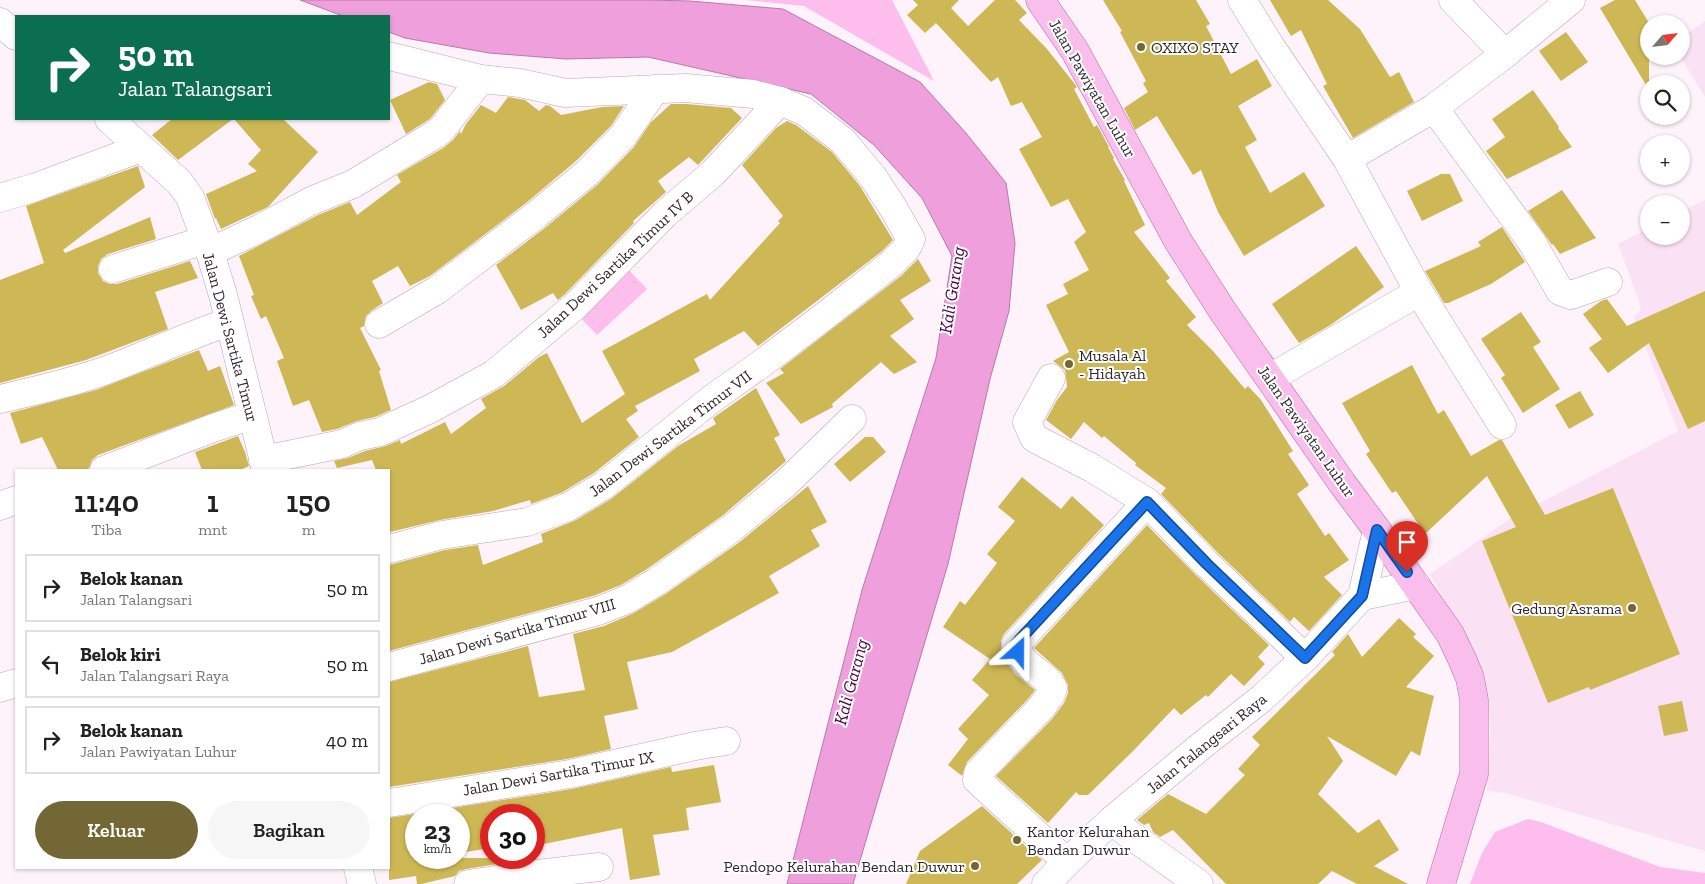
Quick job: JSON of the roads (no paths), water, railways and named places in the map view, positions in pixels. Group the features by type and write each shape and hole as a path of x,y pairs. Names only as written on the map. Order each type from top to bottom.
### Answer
{"main road":[{"name":"Jalan Pawiyatan Luhur","path":"1040,0 1075,51 1178,241 1222,310 1450,634 1470,678 1474,700 1474,774 1441,884"}],"street":[{"path":"1242,0 1271,47 1348,159 1419,292 1502,425"},
{"path":"1452,0 1505,54"},
{"path":"1348,159 1434,108 1505,54 1571,0"},
{"path":"0,22 15,35"},
{"path":"390,56 481,78 565,93 686,88 752,94 780,102"},
{"path":"113,269 207,246 259,229 311,201 353,184 434,136 441,130 481,78"},
{"path":"379,324 444,285 536,215 587,173 623,136 655,89"},
{"name":"Jalan Dewi Sartika Timur VII","path":"390,549 442,535 527,522 568,507 603,486 713,398 762,364 892,264 906,249 911,239 892,206 843,141 804,111 780,102"},
{"name":"Jalan Dewi Sartika Timur IV B","path":"265,465 380,432 430,410 494,374 575,306 665,214 714,173 780,102"},
{"path":"1434,108 1530,241 1560,290 1571,295 1608,282"},
{"name":"Jalan Dewi Sartika Timur","path":"111,120 179,182 190,197 223,295 265,465"},
{"path":"0,198 36,187 142,148"},
{"path":"1270,378 1419,292"},
{"path":"0,398 35,391 103,372 196,333 229,322"},
{"path":"1051,378 1027,422 1034,438 1092,468 1147,502 1207,564 1305,658"},
{"path":"107,469 252,415"},
{"name":"Jalan Dewi Sartika Timur VIII","path":"390,667 598,611 628,599 656,582 732,528 785,484 852,419"},
{"path":"0,506 15,500"},
{"path":"1067,862 977,780 978,773 1041,708 1053,688 1050,683 1032,669 1018,652 1016,644 1147,502"},
{"name":"Jalan Talangsari Raya","path":"1046,884 1111,820 1201,746 1261,700 1305,658 1362,596 1377,530"},
{"path":"1362,596 1416,585"},
{"path":"0,688 15,683"},
{"name":"Jalan Dewi Sartika Timur IX","path":"390,803 570,774 695,746 726,741"},
{"path":"1111,820 1199,884"},
{"path":"468,884 599,867"},
{"path":"358,869 362,884"}],"water":[{"name":"Kali Garang","path":"300,0 648,0 690,1 783,9 920,82 966,133 1006,183 1015,243 1009,311 990,379 948,564 853,884 787,884 862,590 936,358 952,256 922,198 874,145 811,94 648,57 566,59 489,53 405,38 390,32 390,15 340,15"}],"place":[{"name":"OXIXO STAY","path":"1141,47"},
{"name":"Musala Al - Hidayah","path":"1069,364"},
{"name":"Gedung Asrama","path":"1632,608"},
{"name":"Kantor Kelurahan Bendan Duwur","path":"1017,840"},
{"name":"Pendopo Kelurahan Bendan Duwur","path":"975,866"}]}
